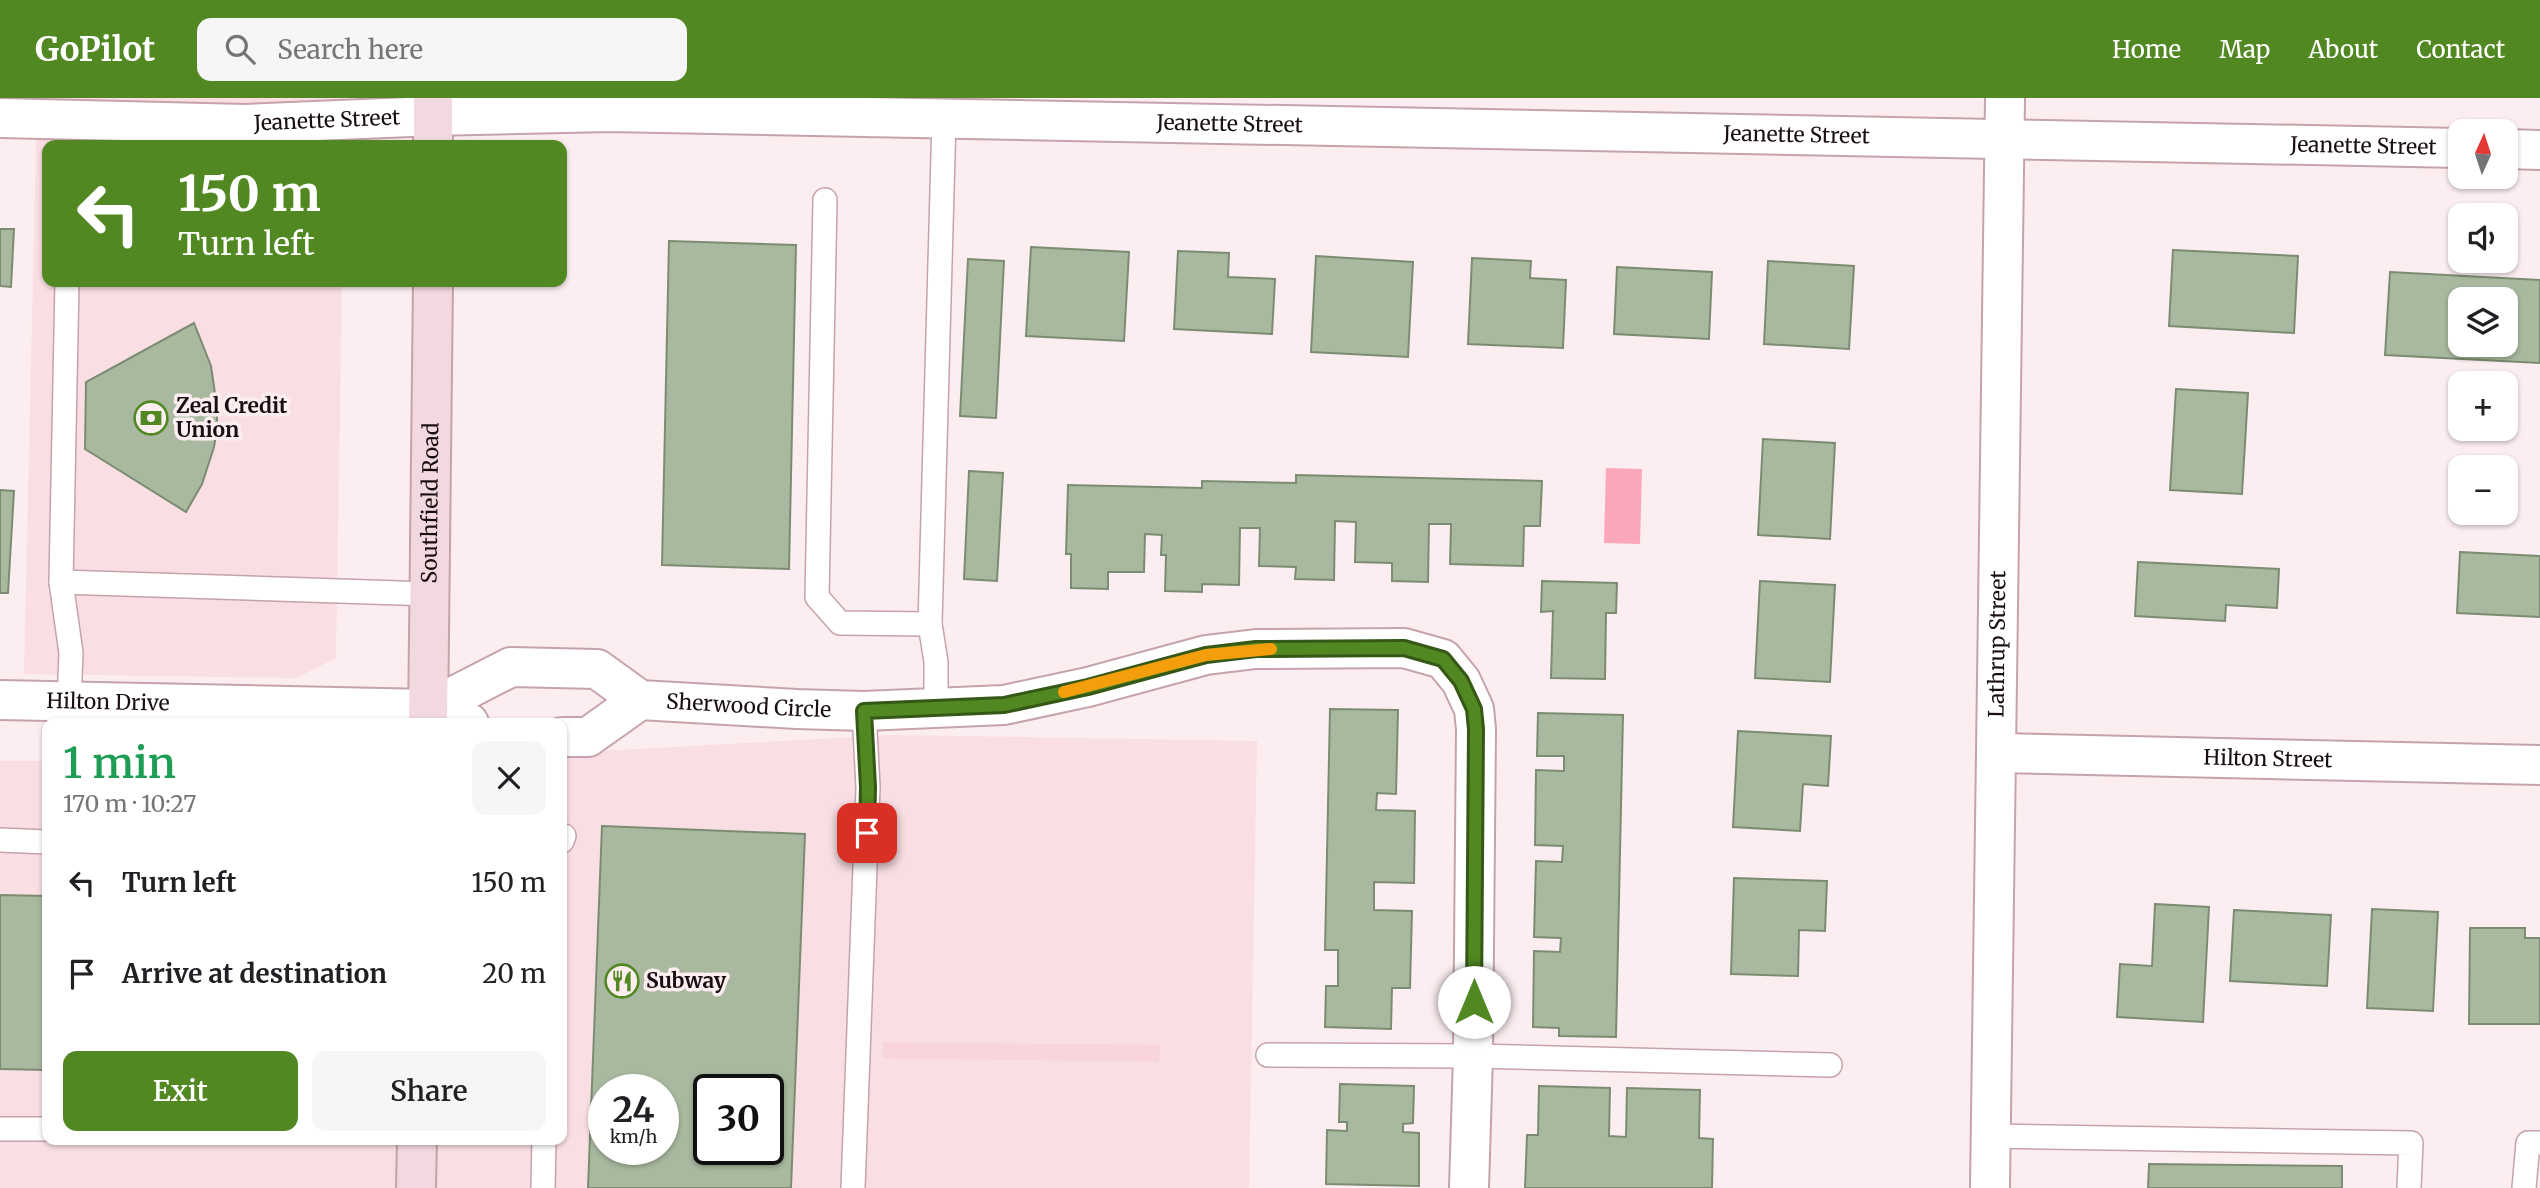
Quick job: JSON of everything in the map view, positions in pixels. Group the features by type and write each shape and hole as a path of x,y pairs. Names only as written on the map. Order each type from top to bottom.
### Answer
{"main road":[{"name":"Southfield Road","path":"428,716 433,287"},
{"path":"416,1188 417,1145"}],"street":[{"name":"Lathrup Street","path":"1990,1188 2005,98"},
{"name":"Jeanette Street","path":"0,118 245,124 433,120 609,112 2448,148"},
{"path":"2518,149 2540,149"},
{"name":"Sherwood Circle","path":"428,716 511,667 597,669 640,700 864,711 1004,705 1088,687 1206,655 1256,649 1404,648 1443,659 1461,681 1474,709 1476,729 1469,1188"},
{"name":"Hilton Drive","path":"0,700 428,716"},
{"name":"Sherwood Circle","path":"567,737 588,737 640,700"},
{"name":"Hilton Street","path":"1997,753 2540,765"}],"lane":[{"path":"936,709 936,662 930,624 944,119"},
{"path":"825,200 817,597 840,623 930,624"},
{"path":"67,287 61,582 71,653 69,702"},
{"path":"61,582 431,594"},
{"path":"853,1188 868,787 864,711"},
{"path":"0,840 42,842"},
{"path":"1268,1055 1473,1056 1829,1065"},
{"path":"0,1129 42,1129"},
{"path":"1991,1136 2411,1143 2409,1188"},
{"path":"2524,1188 2528,1143 2540,1143"},
{"path":"543,1188 544,1145"}],"shaded area":[{"path":"37,98 345,98 344,140 42,140 42,287 342,287 336,658 296,678 24,674"},
{"path":"1606,468 1642,469 1640,544 1604,543"},
{"path":"892,735 1257,741 1249,1188 0,1188 0,761 42,761 42,1145 567,1145 567,753"},
{"path":"883,1042 1160,1045 1159,1062 883,1058"}],"building":[{"path":"0,229 14,229 11,287 0,286"},
{"path":"669,241 796,245 789,569 662,565"},
{"path":"1031,247 1129,252 1124,341 1026,336"},
{"path":"2173,250 2298,256 2294,333 2169,326"},
{"path":"1178,251 1229,253 1228,277 1275,279 1272,334 1174,329"},
{"path":"1316,256 1413,262 1408,357 1311,352"},
{"path":"1472,258 1531,261 1530,278 1566,280 1563,348 1468,344"},
{"path":"968,259 1004,261 996,418 960,416"},
{"path":"1768,261 1854,266 1849,349 1764,344"},
{"path":"1617,267 1712,272 1709,339 1614,334"},
{"path":"2390,272 2540,280 2540,363 2385,355"},
{"name":"Zeal Credit Union","path":"194,323 211,366 217,428 202,484 186,512 85,449 86,382"},
{"path":"2176,389 2248,393 2242,494 2170,490"},
{"path":"1763,439 1835,443 1830,539 1758,535"},
{"path":"969,471 1003,473 997,581 964,579"},
{"path":"1296,475 1542,481 1540,526 1524,526 1523,566 1450,564 1451,524 1429,524 1428,582 1392,581 1392,563 1355,562 1356,522 1335,521 1334,580 1295,579 1296,567 1259,566 1260,528 1240,528 1239,585 1202,584 1202,592 1165,591 1166,555 1161,555 1162,535 1145,534 1144,572 1108,572 1108,589 1071,588 1071,554 1066,554 1068,485 1202,488 1202,481 1296,483"},
{"path":"0,490 14,491 8,593 0,593"},
{"path":"2460,552 2540,556 2540,617 2457,613"},
{"path":"2138,562 2279,569 2277,608 2226,605 2225,621 2135,616"},
{"path":"1542,581 1617,583 1616,613 1606,613 1605,679 1551,678 1553,611 1541,612"},
{"path":"1760,581 1835,585 1830,682 1755,678"},
{"path":"1330,709 1398,710 1396,794 1377,793 1376,810 1415,811 1414,883 1374,882 1374,910 1412,911 1410,988 1392,988 1391,1029 1325,1027 1326,986 1338,986 1338,950 1325,950"},
{"path":"1538,713 1623,715 1616,1037 1559,1036 1559,1028 1533,1027 1534,951 1560,952 1561,938 1534,937 1536,861 1562,862 1563,846 1535,845 1536,770 1564,771 1564,756 1537,756"},
{"path":"1738,731 1831,736 1828,786 1803,784 1800,831 1733,827"},
{"path":"602,826 805,834 791,1188 588,1188 589,1165 679,1165 679,1074 592,1074"},
{"path":"1734,878 1827,881 1825,931 1799,930 1798,976 1731,974"},
{"path":"0,895 42,896 42,1070 0,1069"},
{"path":"2155,904 2209,907 2203,1022 2117,1017 2120,964 2152,966"},
{"path":"2372,909 2438,912 2433,1011 2367,1008"},
{"path":"2234,910 2331,915 2327,986 2230,981"},
{"path":"2470,928 2525,928 2525,938 2540,938 2540,1024 2469,1024"},
{"path":"1340,1084 1414,1086 1413,1123 1403,1124 1403,1132 1419,1133 1419,1186 1326,1184 1327,1130 1347,1131 1347,1122 1339,1122"},
{"path":"1539,1086 1610,1088 1609,1136 1626,1137 1627,1088 1700,1090 1699,1138 1713,1139 1712,1188 1525,1188 1527,1135 1538,1135"},
{"path":"2149,1164 2342,1166 2342,1188 2148,1188"}],"slow traffic":[{"path":"1064,692 1206,655 1271,649"}],"place":[{"name":"Zeal Credit Union","path":"151,418"},
{"name":"Subway","path":"622,981"}],"route":[{"path":"867,833 868,787 864,711 1004,705 1088,687 1206,655 1256,649 1404,648 1443,659 1461,681 1474,709 1474,1002"}]}
